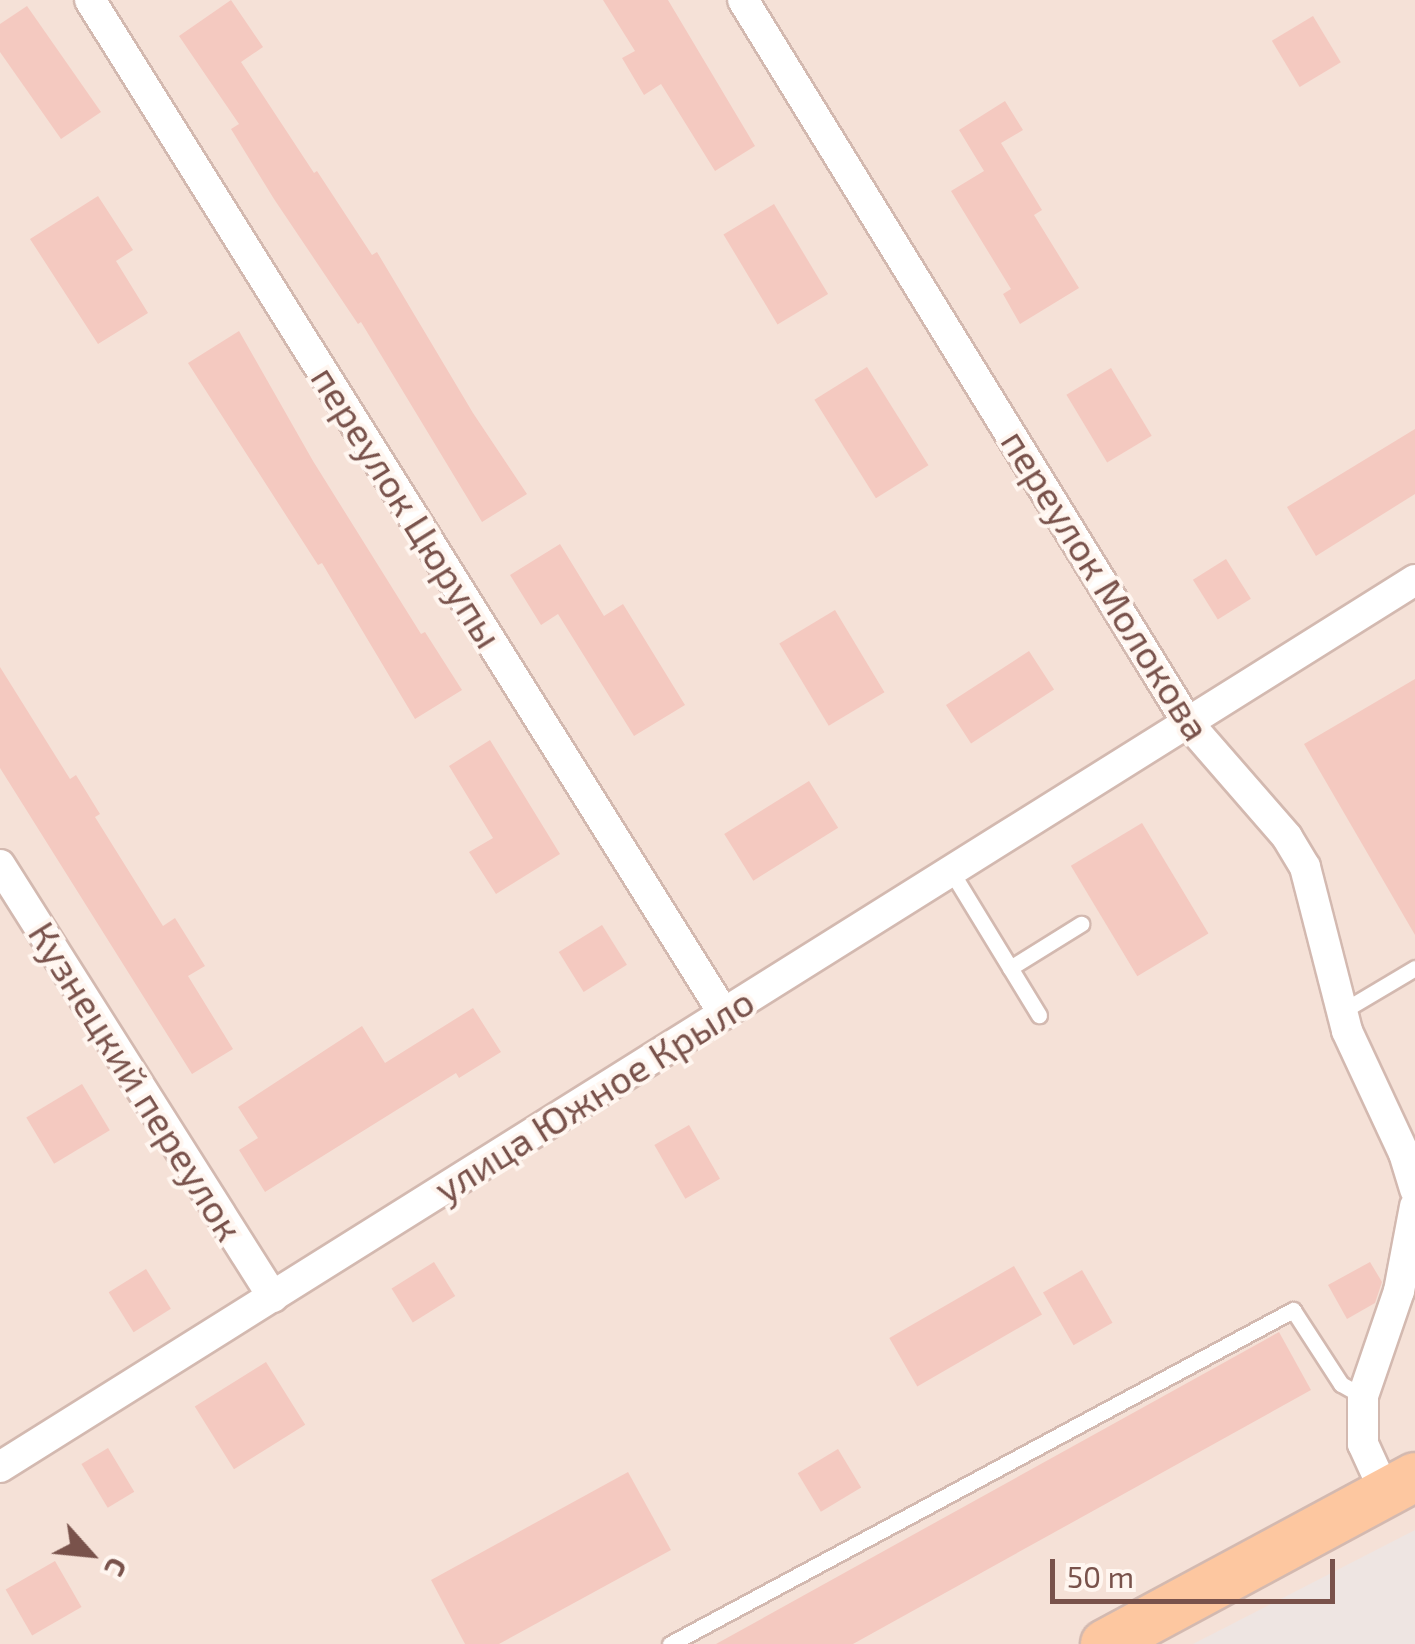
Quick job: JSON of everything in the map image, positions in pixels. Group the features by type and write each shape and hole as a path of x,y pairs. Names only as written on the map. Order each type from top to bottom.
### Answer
{"main road":[{"path":"1105,1644 1400,1485"}],"street":[{"name":"переулок Цюрупы","path":"90,0 724,1014"},
{"name":"переулок Молокова","path":"743,0 1188,723 1287,837 1305,867 1341,1012 1404,1153 1415,1189"},
{"name":"улица Южное Крыло","path":"0,1468 1415,580"},
{"name":"Кузнецкий переулок","path":"0,866 273,1297"},
{"path":"1400,1485 1363,1444 1364,1396 1400,1291 1415,1206"}],"lane":[{"path":"951,871 1039,1015"},
{"path":"1010,968 1082,924"},
{"path":"1341,1012 1415,968"},
{"path":"670,1644 1293,1310 1341,1384 1364,1396"}],"shaded area":[{"path":"0,0 1415,0 1415,1644 0,1644"},
{"path":"1415,1530 1415,1644 1193,1644"}],"building":[{"path":"231,0 263,47 241,62 372,255 377,252 473,413 527,494 482,522 361,322 358,324 274,199 231,129 239,124 179,36"},
{"path":"603,0 668,0 755,146 715,171 661,84 644,95 622,58 635,51"},
{"path":"27,6 101,112 61,139 0,52 0,24"},
{"path":"1313,16 1341,62 1300,87 1272,41"},
{"path":"1005,101 1023,130 1001,143 1042,210 1034,215 1079,288 1020,324 1003,294 1011,289 951,191 984,171 959,130"},
{"path":"98,196 133,250 116,261 148,313 98,344 30,239"},
{"path":"774,204 828,294 778,324 723,234"},
{"path":"239,331 313,461 421,634 425,632 462,690 415,719 322,563 318,565 188,363"},
{"path":"867,367 928,465 876,498 814,400"},
{"path":"1111,368 1152,436 1107,462 1066,395"},
{"path":"1415,429 1415,494 1316,556 1287,507"},
{"path":"560,544 604,616 623,604 685,705 634,736 558,614 541,625 510,575"},
{"path":"1226,559 1251,599 1218,620 1193,580"},
{"path":"835,610 884,692 829,726 779,643"},
{"path":"1029,651 1054,690 971,743 946,705"},
{"path":"0,667 70,779 76,775 100,814 95,817 163,926 175,918 205,966 188,976 233,1049 192,1074 0,768"},
{"path":"1415,679 1415,935 1304,744"},
{"path":"490,740 560,854 496,894 469,852 493,838 449,766"},
{"path":"809,781 838,828 753,881 724,834"},
{"path":"1142,823 1208,934 1137,976 1071,866"},
{"path":"602,925 627,965 584,992 559,952"},
{"path":"473,1008 501,1052 459,1078 456,1073 265,1192 239,1150 258,1138 238,1107 362,1026 385,1063"},
{"path":"82,1084 110,1130 54,1164 26,1117"},
{"path":"689,1125 720,1179 685,1199 654,1145"},
{"path":"434,1262 455,1296 413,1322 392,1288"},
{"path":"1370,1262 1382,1282 1375,1303 1347,1319 1328,1285"},
{"path":"1014,1266 1042,1314 917,1386 889,1338"},
{"path":"146,1269 171,1309 134,1332 109,1292"},
{"path":"1082,1270 1112,1323 1074,1345 1043,1292"},
{"path":"1279,1332 1311,1390 853,1644 716,1644"},
{"path":"266,1362 305,1425 234,1469 195,1407"},
{"path":"108,1448 134,1492 108,1508 81,1464"},
{"path":"838,1449 861,1488 821,1512 798,1473"},
{"path":"628,1472 671,1550 499,1644 465,1644 431,1580"},
{"path":"55,1561 82,1607 32,1635 6,1590"}]}
